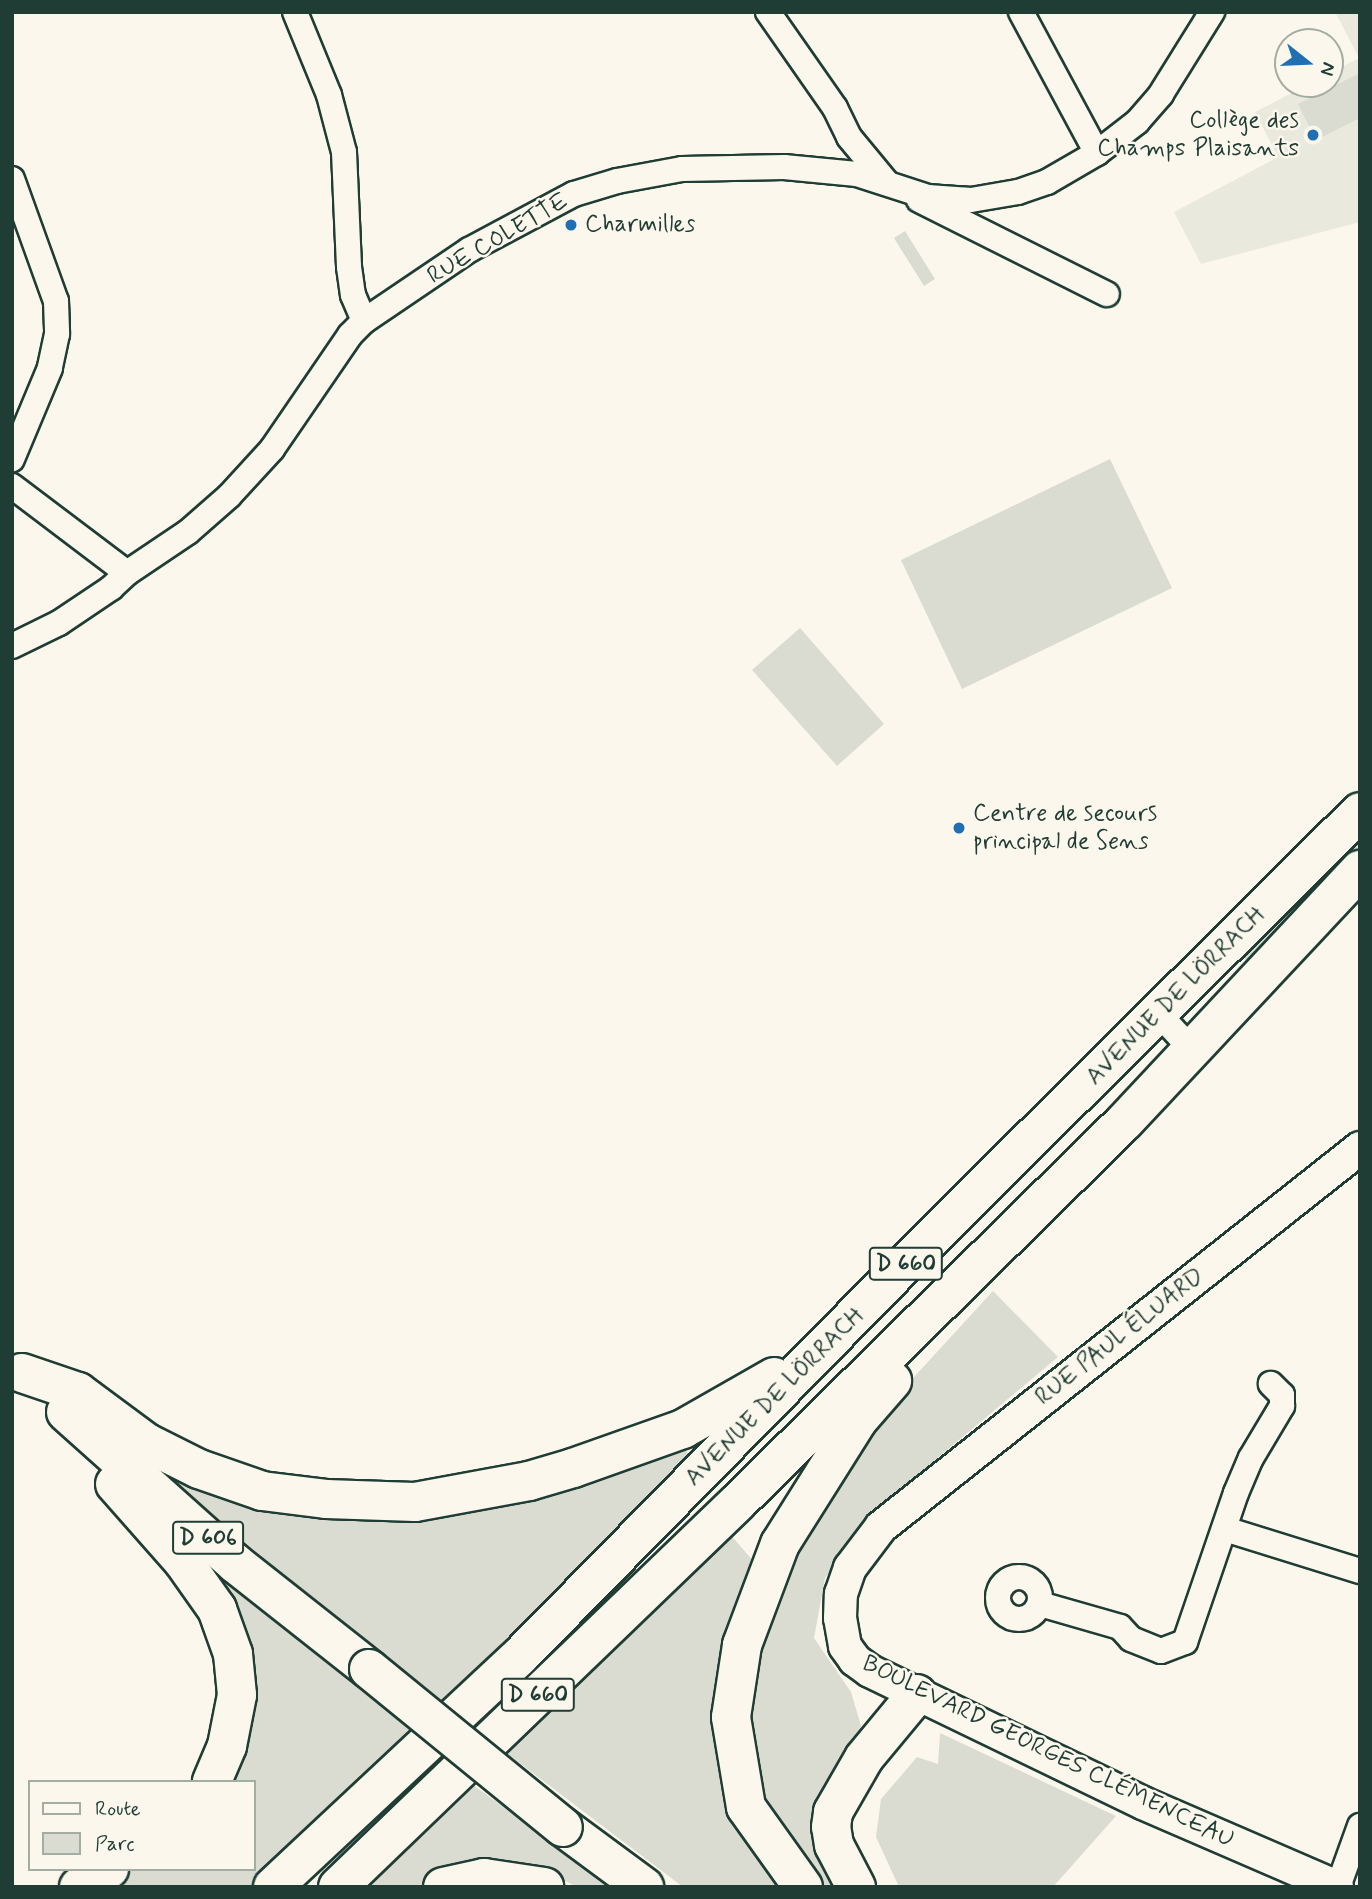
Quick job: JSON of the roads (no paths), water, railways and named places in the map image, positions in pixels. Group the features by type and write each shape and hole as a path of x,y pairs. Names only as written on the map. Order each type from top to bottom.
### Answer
{"main road":[{"name":"AVENUE DE LÖRRACH","path":"273,1887 519,1657 900,1269 1360,812"},
{"name":"AVENUE DE LÖRRACH","path":"338,1887 737,1503 1125,1121 1360,870"},
{"path":"803,1887 746,1807 731,1717 742,1645 780,1544 858,1420 1040,1203"},
{"path":"17,1368 78,1392 147,1443 199,1469 262,1491 326,1499 415,1502 529,1480 683,1429 764,1385 900,1269"},
{"name":"D 606","path":"17,1368 236,1563 563,1827 643,1887"},
{"path":"52,1399 68,1434 183,1561 217,1609 233,1654 237,1695 227,1746 213,1780"},
{"path":"683,1429 712,1461 737,1503 780,1544"},
{"path":"856,1887 834,1845 831,1827 834,1812 846,1785 864,1758 917,1694"},
{"path":"79,1887 106,1871"},
{"path":"443,1887 484,1878 544,1887"}],"street":[{"path":"295,12 329,95 344,152 349,267 353,295 364,321"},
{"path":"768,12 835,108 849,137 888,185 1107,294"},
{"path":"1021,12 1097,153"},
{"name":"RUE COLETTE","path":"12,646 60,623 111,588 127,573 188,532 229,496 272,449 350,335 364,321 469,250 574,194 606,184 682,169 784,167 836,171 928,197 983,198 1018,192 1047,181 1097,153 1138,122 1161,94 1212,12"},
{"path":"12,179 56,301 57,334 50,368 12,459"},
{"path":"12,486 127,573"},
{"path":"1159,1014 1192,1049"},
{"name":"RUE PAUL ÉLUARD","path":"881,1527 1360,1148"},
{"path":"1040,1604 1120,1627 1130,1639 1161,1651 1173,1649 1185,1642 1251,1458 1282,1406 1282,1395 1272,1384"},
{"name":"BOULEVARD GEORGES CLÉMENCEAU","path":"881,1527 850,1568 841,1594 840,1634 855,1660 870,1671 1143,1803 1338,1887"},
{"path":"1225,1529 1360,1571"},
{"path":"1338,1887 1360,1826"}],"place":[{"name":"Collège des Champs Plaisants","path":"1313,135"},
{"name":"Charmilles","path":"571,225"},
{"name":"Centre de secours principal de Sens","path":"959,828"}]}
